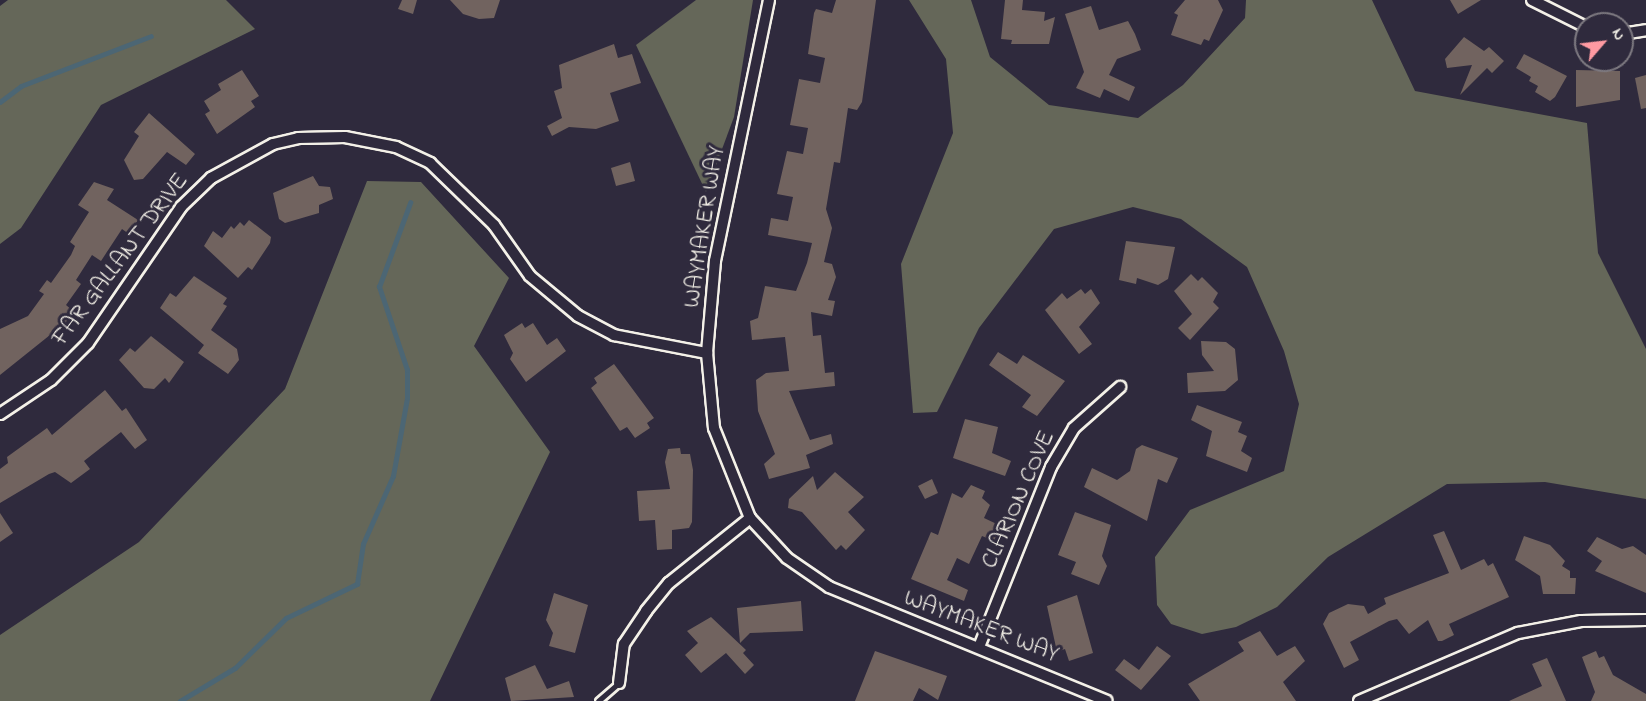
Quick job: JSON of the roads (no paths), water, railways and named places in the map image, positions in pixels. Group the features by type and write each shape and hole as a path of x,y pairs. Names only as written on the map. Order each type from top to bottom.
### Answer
{"street":[{"name":"WAYMAKER WAY","path":"769,0 716,261 707,353 714,428 750,518 787,558 829,587 916,626 979,647 1107,701"},
{"path":"1532,0 1574,21"},
{"name":"FAR GALLANT DRIVE","path":"0,414 51,380 88,343 181,207 211,177 273,144 298,138 345,137 396,147 430,163 494,225 530,276 578,316 614,335 707,353"},
{"name":"CLARION COVE","path":"979,647 1051,467 1074,428 1120,387"},
{"path":"619,683 624,644 645,610 669,583 750,518"},
{"path":"1359,701 1528,630 1612,618 1646,620"}],"lane":[{"path":"598,701 619,683"}],"waterway":[{"path":"0,102 21,86 151,36"},
{"path":"180,701 235,668 286,618 357,584 363,544 393,476 407,398 407,370 379,287 410,203"}]}
